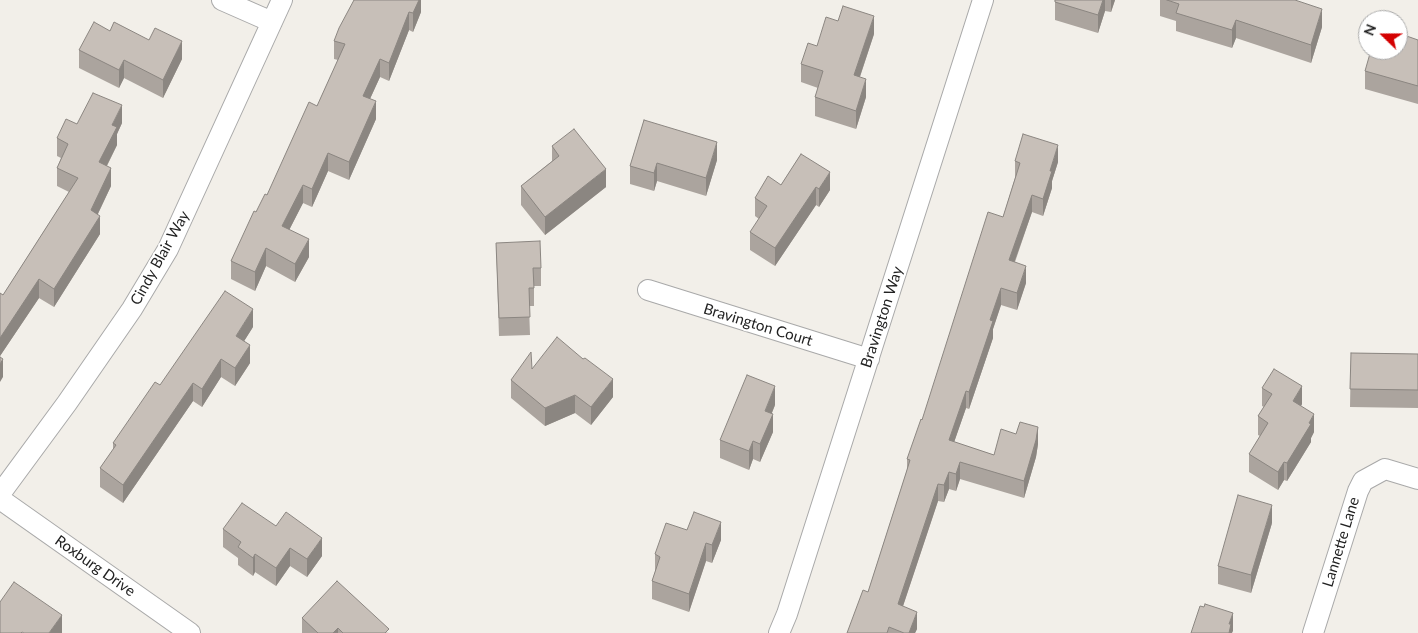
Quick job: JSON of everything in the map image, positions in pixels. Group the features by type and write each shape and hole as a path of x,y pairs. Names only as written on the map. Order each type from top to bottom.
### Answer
{"street":[{"path":"222,0 272,22"},
{"name":"Cindy Blair Way","path":"0,494 67,403 132,308 168,249 282,0"},
{"name":"Bravington Way","path":"779,633 869,359 983,0"},
{"name":"Bravington Court","path":"648,290 869,359"},
{"name":"Lannette Lane","path":"1313,633 1358,490 1363,481 1385,469 1418,479"},
{"name":"Roxburg Drive","path":"0,499 190,633"}],"building":[{"path":"354,0 419,0 413,13 409,12 389,63 380,59 363,96 376,101 349,162 328,153 312,189 303,185 282,226 309,239 295,264 266,248 255,272 231,261 254,211 256,212 265,194 267,195 309,102 317,106 345,44 334,41"},
{"path":"1055,0 1103,0 1098,15 1055,2"},
{"path":"1167,0 1295,0 1322,9 1311,45 1236,20 1232,30 1176,13 1179,4"},
{"path":"843,6 874,16 854,75 866,79 856,111 815,97 823,71 801,64 808,43 817,46 826,17 838,21"},
{"path":"94,22 110,31 114,22 149,40 155,28 182,41 163,80 124,60 119,70 79,50"},
{"path":"1408,36 1418,40 1418,86 1365,71 1368,60 1408,60"},
{"path":"93,93 122,105 112,125 117,127 99,162 111,168 91,210 100,216 54,289 39,279 0,338 0,293 3,295 78,178 57,168 68,144 57,138 66,119 77,124"},
{"path":"644,120 717,142 706,178 657,163 654,173 630,166"},
{"path":"574,129 606,169 545,217 521,186 559,156 552,146"},
{"path":"1023,134 1058,145 1050,171 1052,171 1043,199 1032,195 1009,260 1026,266 1017,293 1001,288 990,320 993,321 969,392 966,391 949,440 994,455 1001,429 1016,434 1020,422 1038,427 1024,481 960,462 956,474 949,472 944,485 938,484 898,604 917,612 909,633 889,627 887,633 847,633 863,590 868,592 910,460 907,459 922,420 988,212 1003,217 1020,163 1015,161"},
{"path":"801,154 830,172 819,189 816,187 775,248 750,232 767,206 755,198 768,176 781,185"},
{"path":"540,241 541,268 533,268 534,288 529,288 530,317 499,318 496,243"},
{"path":"225,291 253,309 236,336 250,345 235,368 221,359 202,389 193,383 123,485 100,468 116,445 113,443 155,382 160,385"},
{"path":"557,337 583,359 585,358 613,379 591,407 575,395 545,408 511,380 531,352 532,369"},
{"path":"1351,353 1418,354 1418,390 1350,389"},
{"path":"1274,369 1302,386 1293,401 1314,414 1309,423 1311,424 1287,463 1284,462 1278,472 1249,454 1268,423 1258,416 1272,394 1262,388"},
{"path":"747,375 775,386 765,411 773,414 760,444 753,441 749,451 720,440"},
{"path":"1238,495 1272,505 1251,575 1218,566"},
{"path":"242,503 276,526 286,512 322,538 307,559 290,548 276,568 255,554 253,558 238,547 241,542 223,529"},
{"path":"694,512 721,522 712,545 706,543 689,594 652,581 660,557 655,554 666,523 687,530"},
{"path":"337,581 389,629 385,633 343,633 338,628 333,633 318,633 302,618"},
{"path":"14,582 62,615 49,633 0,633 0,602"},
{"path":"1205,604 1233,613 1229,624 1231,624 1229,633 1191,633 1200,606 1204,607"}]}
